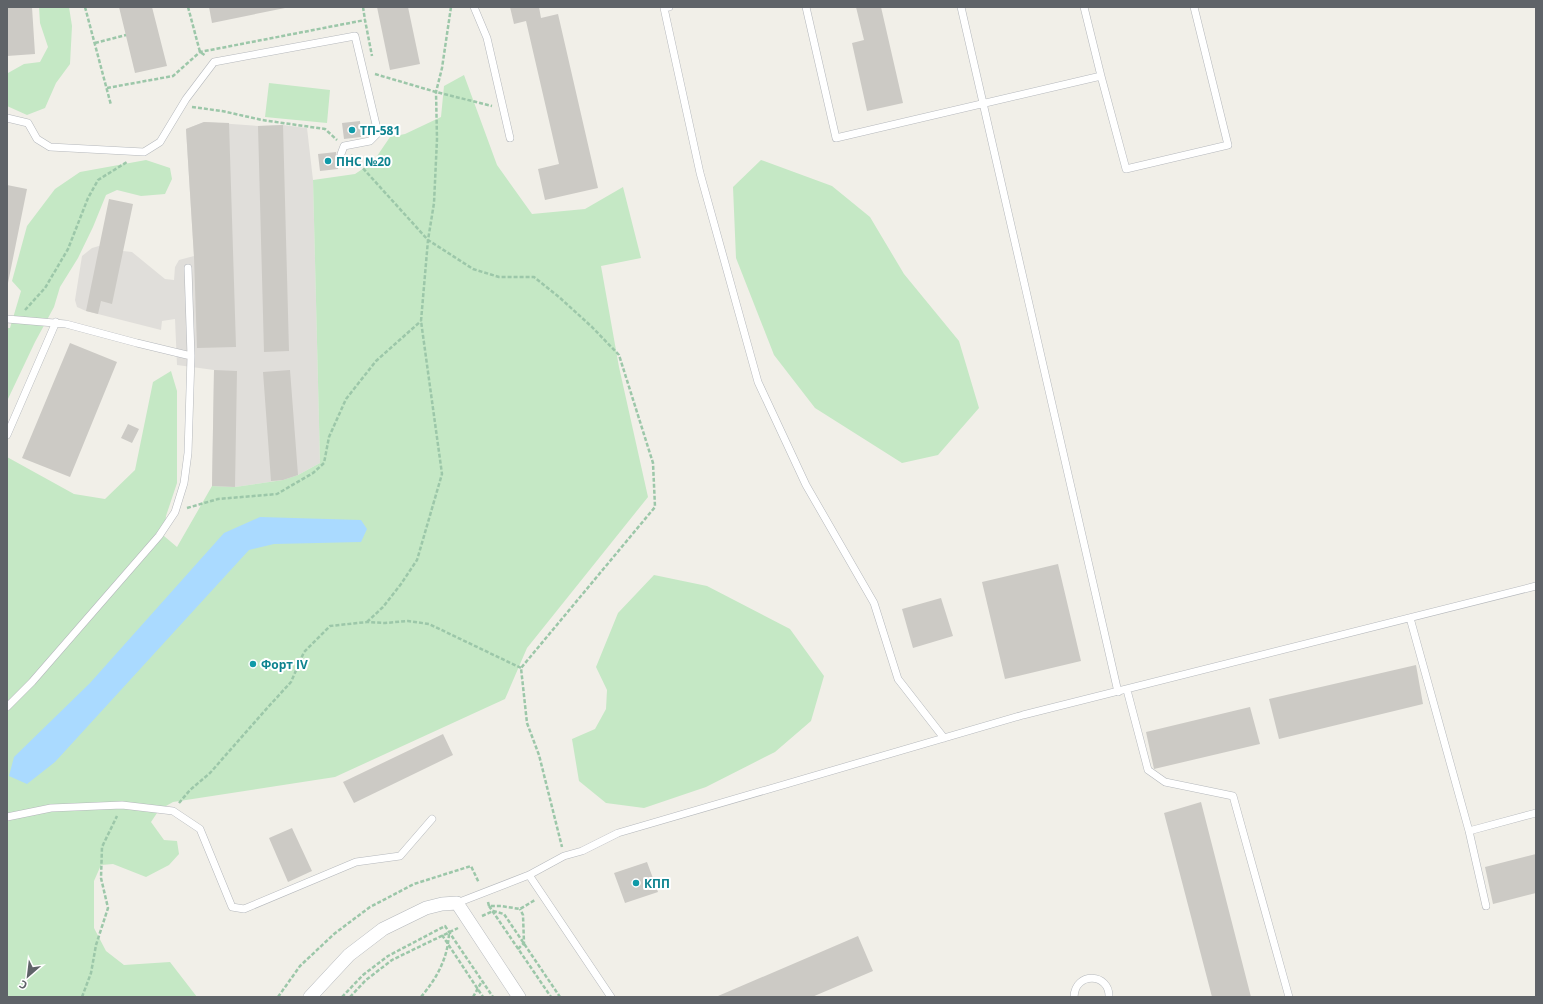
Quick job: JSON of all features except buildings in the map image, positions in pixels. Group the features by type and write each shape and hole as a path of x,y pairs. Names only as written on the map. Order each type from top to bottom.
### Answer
{"street":[{"path":"310,997 349,955 383,929 426,908 442,904 457,903 519,997"}],"lane":[{"path":"474,7 486,38 510,138"},
{"path":"669,7 664,8 700,172 758,382 806,485 874,603 898,679 944,738"},
{"path":"806,7 836,138 1101,76"},
{"path":"962,7 1118,692"},
{"path":"1084,7 1126,169 1228,145 1194,7"},
{"path":"7,118 28,123 37,139 50,147 144,152 160,142 182,106 214,62 355,36 378,133 370,141 344,146 341,154"},
{"path":"7,707 32,682 159,536 175,512 184,483 188,453 190,356 188,268"},
{"path":"7,319 66,324 190,356"},
{"path":"7,435 56,322"},
{"path":"457,903 529,876 564,856 582,851 618,833 1023,715 1536,586"},
{"path":"1410,618 1469,831 1486,906"},
{"path":"1127,690 1148,770 1165,782 1233,796 1289,997"},
{"path":"7,817 51,808 122,805 173,811 200,828 232,907 244,909 356,862 400,856 432,819"},
{"path":"1469,831 1536,813"},
{"path":"529,876 611,997"},
{"path":"1074,997 1077,986 1081,982 1093,978 1099,979 1104,983 1108,988 1109,997"}],"path":[{"path":"85,7 111,105"},
{"path":"188,7 200,52 214,62"},
{"path":"363,7 365,20"},
{"path":"367,622 392,596 416,560 442,474 421,321 428,240 434,203 438,139 436,92 442,68 451,7"},
{"path":"95,43 126,35"},
{"path":"363,70 503,110"},
{"path":"182,106 222,111 262,120 325,130 344,146 359,166 428,240 472,269 498,277 534,277 592,327 619,355 653,463 655,507 521,668 527,723 539,755 564,856"},
{"path":"16,320 44,288 68,250 88,198 98,180 144,152"},
{"path":"175,512 218,499 276,494 313,473 324,463 329,437 346,399 376,360 421,321"},
{"path":"173,811 190,790 210,774 268,706 292,682 304,652 330,626 367,622 385,623 408,621 430,624 521,668"},
{"path":"82,997 91,973 96,945 108,908 101,878 102,847 122,805"},
{"path":"489,906 551,997"},
{"path":"518,949 524,943 523,916 520,909"},
{"path":"493,911 504,914 560,997"},
{"path":"342,997 363,975 388,956 445,926 493,997"},
{"path":"350,997 366,980 392,960 449,932"},
{"path":"421,997 438,974 449,946 449,932"},
{"path":"442,935 483,997"},
{"path":"473,997 482,981"}],"shaded area":[{"path":"204,122 258,126 283,125 307,128 313,180 320,463 298,475 283,480 235,487 212,486 214,370 177,365 175,319 162,321 161,330 86,311 77,307 75,300 82,256 92,248 99,246 132,252 165,279 174,280 175,267 179,260 194,256 186,129"}],"green space":[{"path":"39,7 69,7 72,26 70,64 56,83 45,108 27,115 7,106 8,73 24,64 40,62 48,47 40,23"},
{"path":"464,75 497,165 532,214 585,209 623,187 641,258 601,266 619,367 648,497 527,648 505,699 335,777 173,802 159,810 151,822 164,840 177,841 179,854 169,865 146,877 113,864 101,865 94,881 94,928 106,951 124,965 170,962 197,997 7,997 7,457 74,494 105,499 135,470 153,382 171,371 177,391 177,483 166,516 164,536 177,547 212,486 235,487 283,480 298,475 320,463 313,180 355,174 373,162 390,137 405,134 441,117 444,86"},
{"path":"269,83 330,90 327,123 265,117"},
{"path":"146,160 170,168 172,179 165,194 141,196 117,190 106,195 93,227 78,258 60,287 54,307 35,342 7,401 7,328 10,328 21,291 12,281 27,226 55,189 80,172"},
{"path":"761,160 832,186 870,217 904,274 959,341 979,408 938,455 902,463 815,408 774,355 736,258 733,187"},
{"path":"654,575 707,586 790,629 824,676 811,721 775,752 706,787 644,808 606,803 579,781 572,739 595,729 606,709 607,690 596,667 618,613"}],"water":[{"path":"260,517 361,520 367,529 361,542 274,544 249,550 55,762 27,784 9,776 14,757 90,683 224,533"}],"place":[{"name":"ТП-581","path":"352,130"},
{"name":"ПНС №20","path":"328,161"},
{"name":"Форт IV","path":"253,664"},
{"name":"КПП","path":"636,883"}]}
